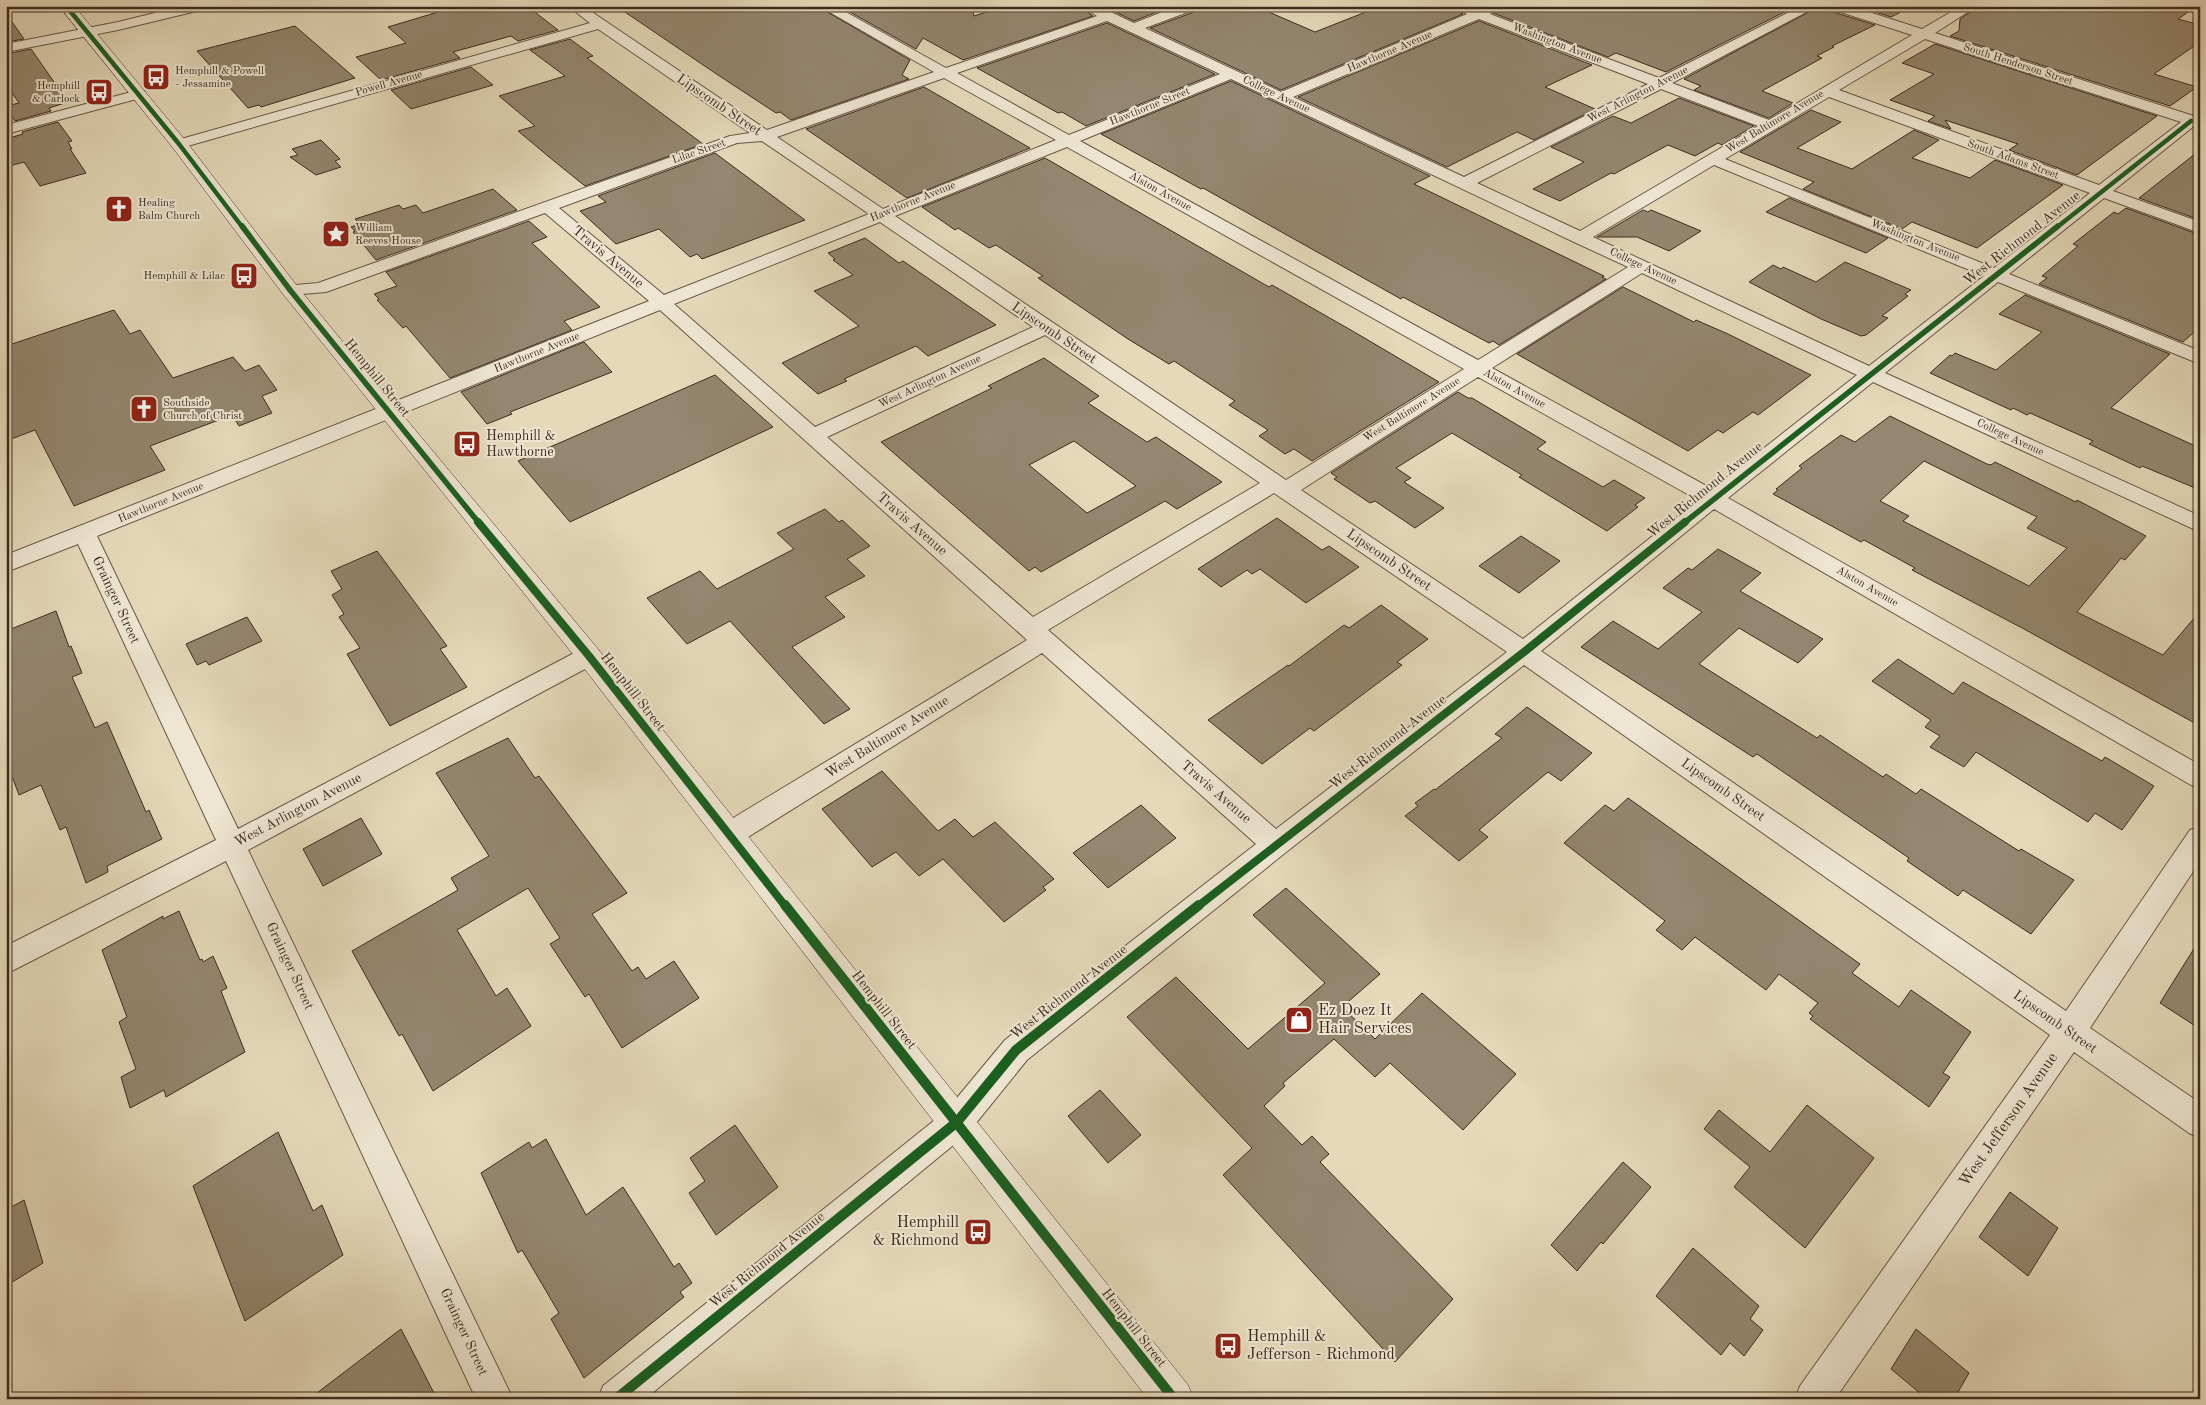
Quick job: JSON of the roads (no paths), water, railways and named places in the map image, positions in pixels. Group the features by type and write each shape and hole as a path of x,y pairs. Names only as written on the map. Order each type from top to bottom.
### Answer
{"main road":[{"name":"Hemphill Street","path":"66,6 179,144 290,290 388,412 589,656 1174,1399"}],"street":[{"path":"6,48 200,6"},
{"name":"Lipscomb Street","path":"574,6 1524,652 2200,1122"},
{"name":"Alston Avenue","path":"825,6 1713,499 2200,778"},
{"name":"College Avenue","path":"1087,6 1871,374 2200,525"},
{"path":"1132,28 1191,6"},
{"name":"Washington Avenue","path":"1457,6 1769,125"},
{"name":"Hawthorne Avenue","path":"1281,97 1498,6"},
{"name":"West Arlington Avenue","path":"1464,184 1812,6"},
{"name":"South Henderson Street","path":"1836,6 2195,122"},
{"name":"West Baltimore Avenue","path":"1580,238 1971,6"},
{"name":"Lilac Street","path":"290,290 320,288 735,139 764,136 1108,16"},
{"name":"Powell Avenue","path":"179,144 600,24"},
{"name":"Hawthorne Street","path":"1068,141 1231,74"},
{"name":"South Adams Street","path":"1827,91 2200,228"},
{"path":"6,130 139,94"},
{"name":"West Richmond Avenue","path":"616,1399 957,1122 1016,1050 1275,845 1524,652 1713,499 2100,192 2195,122"},
{"name":"Hawthorne Avenue","path":"6,564 1068,141"},
{"name":"Washington Avenue","path":"1712,159 2200,358"},
{"name":"Travis Avenue","path":"546,206 662,303 1275,845"},
{"name":"West Baltimore Avenue","path":"730,834 1038,635 1280,486 1477,369 1641,266"},
{"name":"West Arlington Avenue","path":"813,436 1046,328"},
{"name":"Grainger Street","path":"84,534 496,1399"},
{"name":"West Arlington Avenue","path":"6,961 232,845 589,656"},
{"name":"West Jefferson Avenue","path":"1813,1399 2070,1032 2200,838"}],"place":[{"name":"Hemphill & Powell - Jessamine","path":"156,77"},
{"name":"Hemphill & Carlock","path":"99,92"},
{"name":"Healing Balm Church","path":"119,209"},
{"name":"William Reeves House","path":"336,234"},
{"name":"Hemphill & Lilac","path":"244,276"},
{"name":"Southside Church of Christ","path":"144,409"},
{"name":"Hemphill & Hawthorne","path":"467,444"},
{"name":"Ez Doez It Hair Services","path":"1299,1020"},
{"name":"Hemphill & Richmond","path":"978,1232"},
{"name":"Hemphill & Jefferson - Richmond","path":"1228,1346"}]}
